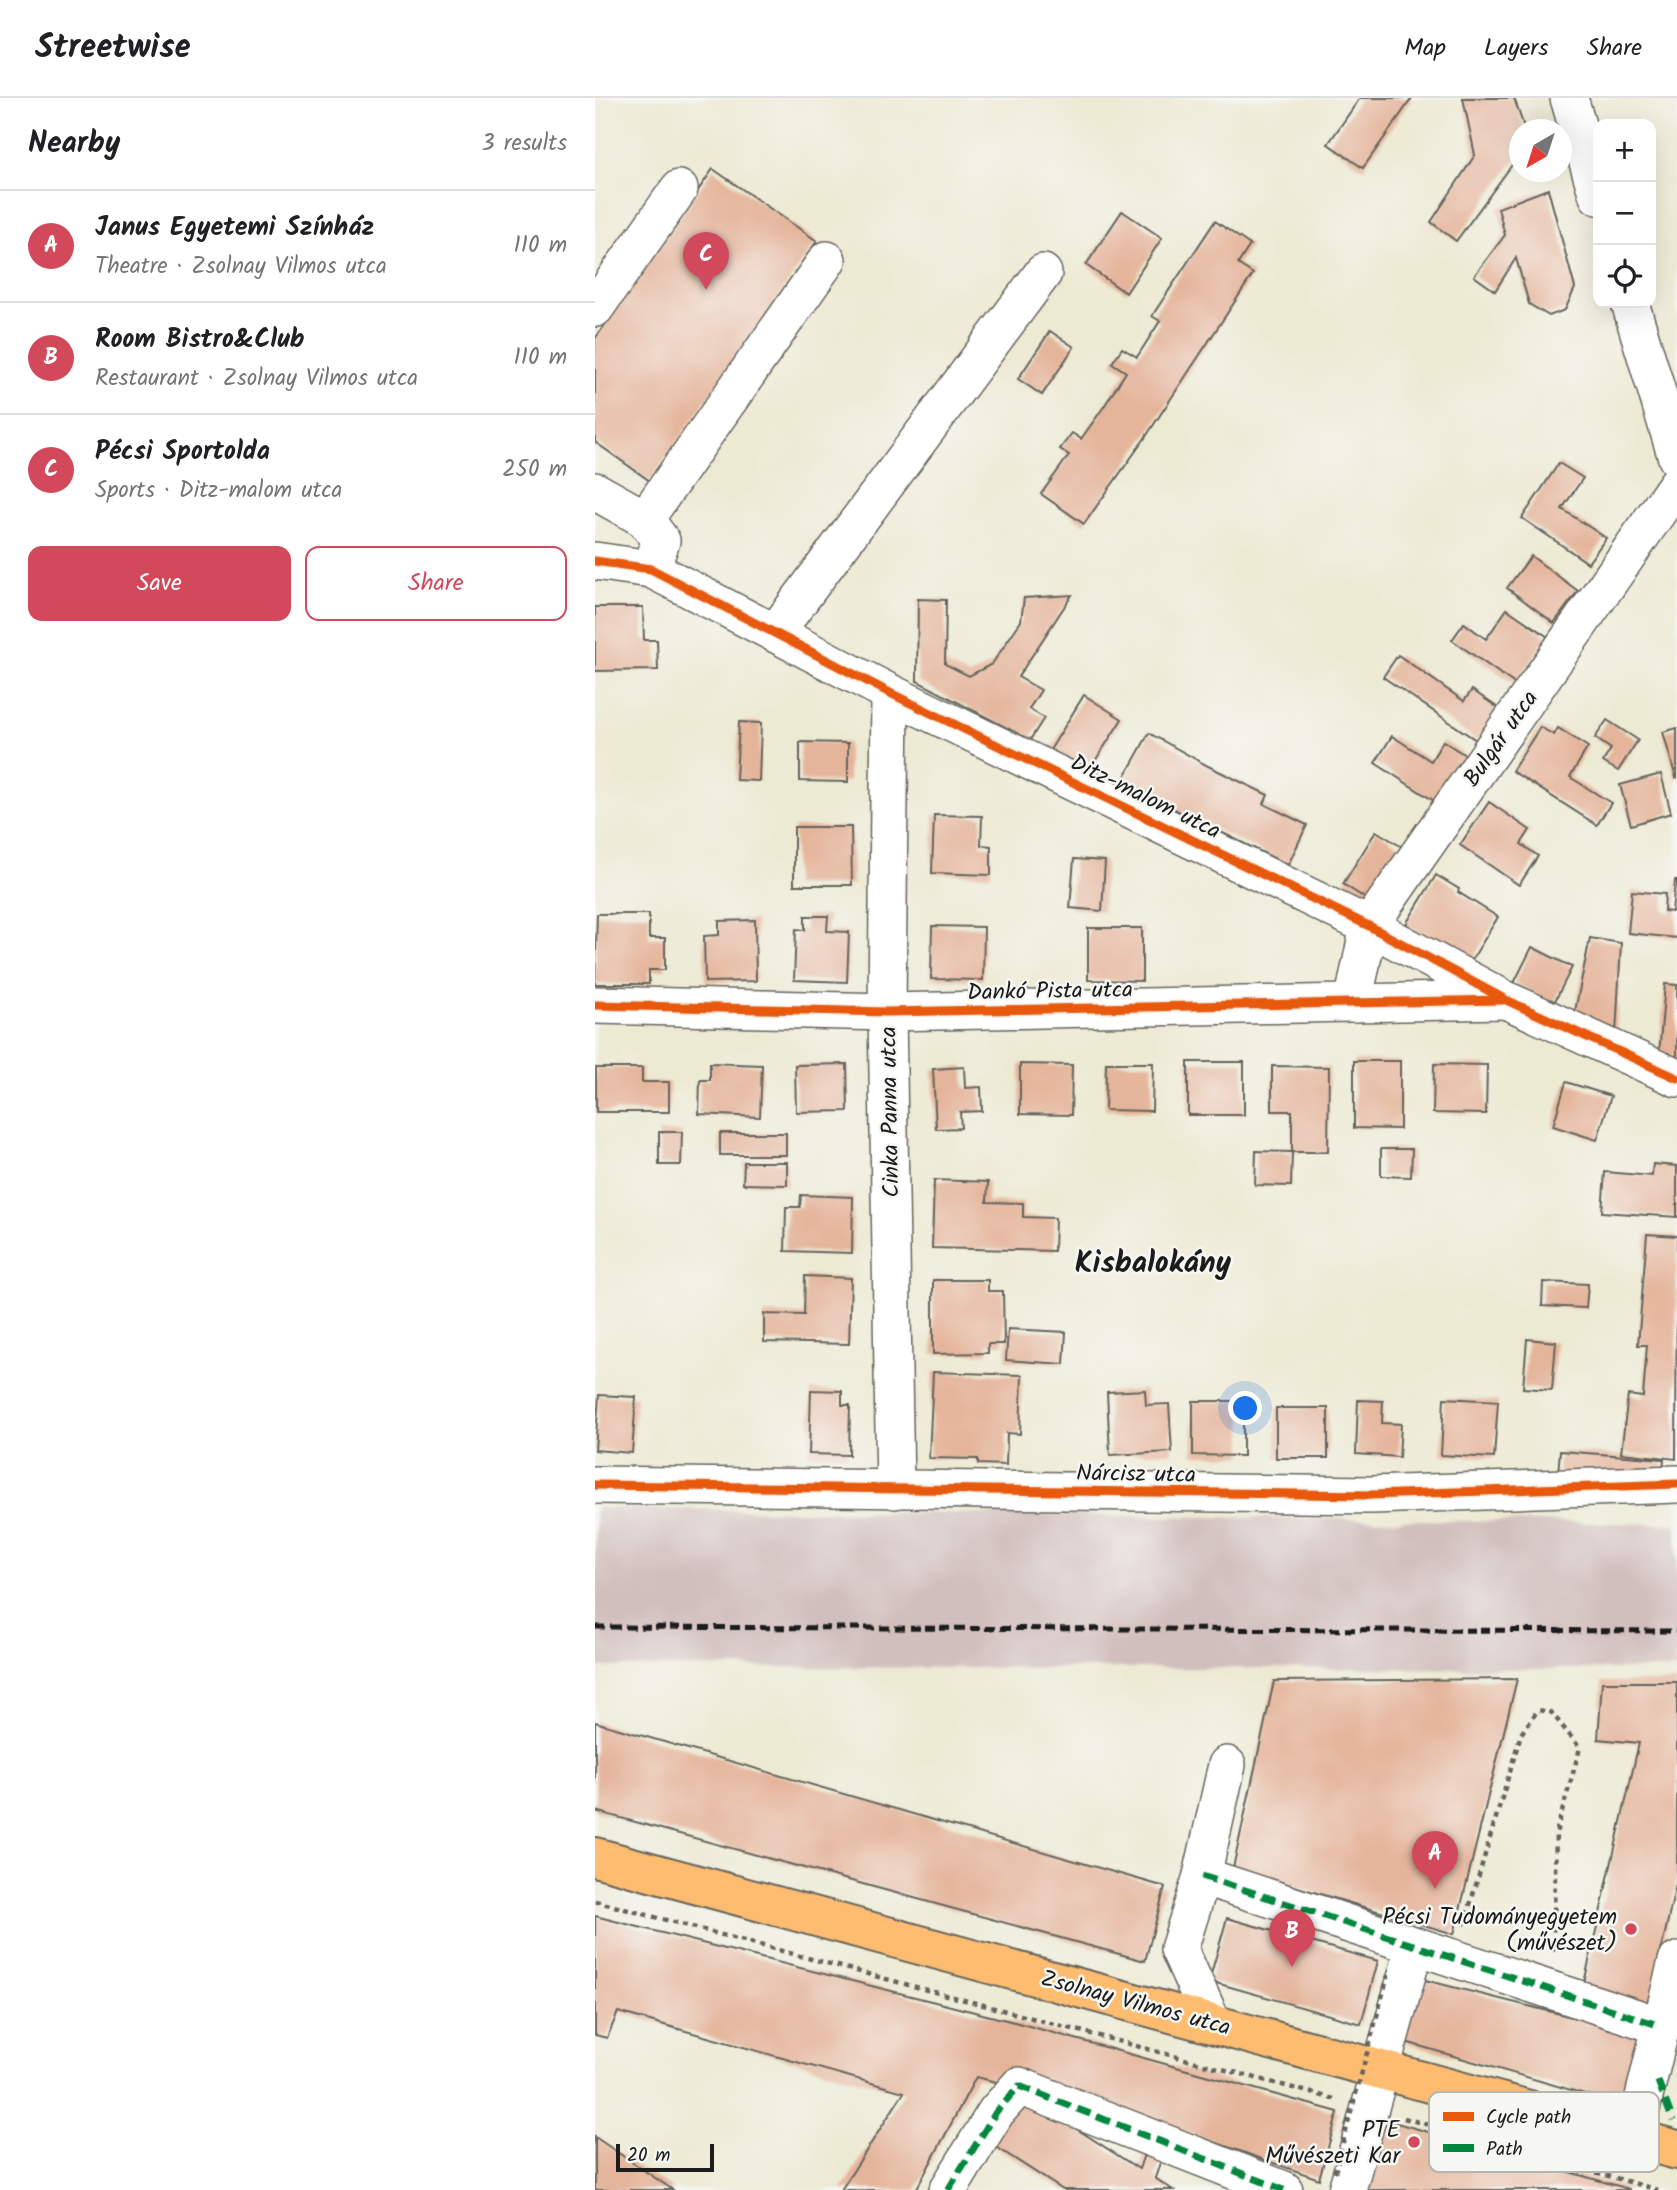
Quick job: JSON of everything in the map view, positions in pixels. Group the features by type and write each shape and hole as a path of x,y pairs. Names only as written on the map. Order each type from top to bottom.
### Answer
{"main road":[{"name":"Zsolnay Vilmos utca","path":"595,1857 1465,2092"},
{"name":"Zsolnay Vilmos utca","path":"1659,2145 1677,2150"}],"street":[{"path":"1569,98 1594,182"},
{"path":"595,308 679,189"},
{"path":"645,519 827,260"},
{"path":"775,633 1042,273"},
{"path":"1632,308 1677,458"},
{"name":"Bulgár utca","path":"1353,1003 1369,926 1677,484"},
{"path":"595,491 645,519 661,541 651,569"},
{"name":"Ditz-malom utca","path":"595,561 651,569 890,693 1369,926 1507,1000 1677,1078"},
{"name":"Cinka Panna utca","path":"890,693 887,1012 895,1490"},
{"name":"Dankó Pista utca","path":"595,1005 887,1012 1507,1000"},
{"name":"Nárcisz utca","path":"595,1485 1371,1495 1677,1484"},
{"path":"1212,2022 1179,1949 1202,1876 1227,1765"},
{"path":"1202,1876 1661,2026"},
{"path":"1341,2181 1369,2109 1415,1947"},
{"path":"1645,2092 1677,1961"},
{"path":"948,2190 996,2112 1019,2085 1284,2190"}],"path":[{"path":"1454,1959 1521,1734 1538,1710 1551,1712 1580,1748 1556,1833 1553,1990"},
{"path":"595,1901 1429,2126"},
{"path":"1341,2181 1388,1975"},
{"path":"1594,2172 1658,2190"}],"shaded area":[{"path":"595,1508 1677,1524 1677,1669 595,1667"}],"building":[{"path":"1360,98 1412,98 1363,168 1328,144"},
{"path":"1463,98 1514,98 1521,119 1509,119 1509,169 1456,241 1431,222 1475,155"},
{"path":"713,169 817,241 650,481 595,442 595,339"},
{"path":"1548,189 1575,288 1565,310 1549,316 1529,304 1516,258 1495,291 1474,276 1505,235 1498,208"},
{"path":"1122,211 1162,238 1126,293 1086,265"},
{"path":"1215,221 1250,245 1238,264 1253,274 1145,438 1084,524 1041,494 1069,455 1060,449 1072,433 1081,439 1103,408 1126,372 1112,363 1122,348 1137,357 1160,321 1152,316"},
{"path":"1050,331 1074,347 1042,395 1018,379"},
{"path":"1559,463 1583,478 1562,509 1606,538 1588,563 1522,518"},
{"path":"1531,556 1578,591 1554,623 1507,588"},
{"path":"1072,595 1018,677 1041,690 1029,709 1044,718 1030,740 917,681 918,599 946,600 945,664 969,676 992,664 1021,621 1024,598"},
{"path":"595,607 643,607 644,640 657,640 658,670 595,671"},
{"path":"1507,609 1548,637 1515,684 1452,640 1464,623 1486,639"},
{"path":"1398,655 1464,701 1472,690 1501,710 1479,742 1383,677"},
{"path":"1084,695 1122,719 1090,769 1050,750"},
{"path":"1607,720 1638,740 1618,771 1603,762 1611,749 1595,738"},
{"path":"739,722 761,723 759,781 736,780"},
{"path":"1540,727 1554,735 1558,728 1588,747 1570,777 1611,803 1597,825 1512,771"},
{"path":"1677,728 1677,778 1676,778 1663,732"},
{"path":"1149,733 1268,795 1264,804 1307,825 1288,865 1182,813 1123,780"},
{"path":"1392,736 1431,761 1443,741 1468,757 1439,804 1375,763"},
{"path":"800,742 848,743 848,782 800,781"},
{"path":"1661,774 1671,813 1631,825 1620,785"},
{"path":"1489,802 1530,830 1521,844 1538,856 1519,885 1460,845"},
{"path":"934,815 982,816 981,845 991,846 991,875 932,873"},
{"path":"794,827 851,827 852,885 794,885"},
{"path":"1376,831 1407,850 1374,904 1343,884"},
{"path":"1074,859 1105,861 1102,911 1070,908"},
{"path":"1436,875 1498,917 1470,963 1406,924"},
{"path":"1675,880 1677,938 1628,933 1632,891 1665,894 1664,911 1672,912"},
{"path":"597,914 649,914 649,938 665,938 665,970 649,970 649,984 595,984"},
{"path":"805,916 828,916 827,931 849,932 847,982 794,980 796,929 805,930"},
{"path":"755,920 756,981 705,982 704,936 719,935 719,921"},
{"path":"932,926 984,927 983,980 931,979"},
{"path":"1088,928 1142,928 1142,981 1088,980"},
{"path":"1590,938 1621,943 1616,1034 1574,1016"},
{"path":"1532,947 1572,967 1554,1003 1514,983"},
{"path":"1665,984 1677,985 1677,1063 1659,1055"},
{"path":"1354,1061 1400,1061 1400,1129 1354,1128"},
{"path":"1188,1062 1244,1062 1244,1115 1188,1115"},
{"path":"710,1063 762,1065 760,1117 699,1114 700,1080 710,1080"},
{"path":"1106,1063 1153,1063 1152,1111 1105,1110"},
{"path":"847,1064 848,1111 796,1112 795,1065"},
{"path":"1020,1064 1072,1065 1071,1115 1020,1114"},
{"path":"1434,1064 1487,1065 1486,1114 1433,1113"},
{"path":"1272,1066 1329,1067 1328,1152 1292,1152 1292,1111 1272,1111"},
{"path":"964,1067 965,1088 981,1087 982,1111 960,1112 961,1128 936,1129 933,1069"},
{"path":"596,1068 642,1068 642,1082 669,1082 669,1112 596,1112"},
{"path":"1566,1082 1611,1096 1597,1140 1553,1126"},
{"path":"659,1132 682,1132 681,1165 659,1165"},
{"path":"720,1133 786,1133 786,1155 720,1155"},
{"path":"1381,1149 1412,1149 1411,1177 1381,1176"},
{"path":"1256,1151 1292,1152 1291,1186 1255,1185"},
{"path":"744,1162 787,1162 787,1185 743,1184"},
{"path":"1653,1164 1677,1166 1677,1217 1602,1212 1605,1172 1652,1176"},
{"path":"934,1180 988,1182 987,1202 1023,1203 1023,1217 1055,1218 1054,1251 932,1248"},
{"path":"801,1195 853,1197 852,1253 785,1251 786,1207 800,1207"},
{"path":"1647,1234 1677,1236 1676,1459 1621,1453 1628,1395 1643,1397 1647,1345 1638,1345"},
{"path":"805,1276 851,1278 849,1344 764,1342 764,1314 804,1315"},
{"path":"933,1280 988,1280 988,1291 1003,1291 1004,1344 988,1344 988,1353 933,1354"},
{"path":"1543,1282 1588,1284 1586,1308 1542,1306"},
{"path":"1008,1329 1066,1332 1064,1364 1006,1360"},
{"path":"1527,1339 1556,1342 1552,1390 1523,1388"},
{"path":"933,1372 1022,1375 1020,1434 1007,1433 1006,1465 978,1464 978,1459 929,1458"},
{"path":"811,1390 842,1391 842,1405 850,1405 849,1455 809,1454"},
{"path":"1145,1390 1146,1405 1169,1404 1172,1452 1110,1455 1107,1392"},
{"path":"599,1395 636,1397 632,1453 595,1450"},
{"path":"1444,1398 1498,1401 1494,1458 1441,1455"},
{"path":"1358,1400 1383,1401 1382,1423 1401,1424 1399,1457 1356,1454"},
{"path":"1193,1401 1243,1401 1243,1456 1193,1455"},
{"path":"1276,1408 1328,1408 1328,1458 1276,1458"},
{"path":"1560,1451 1664,1459 1662,1481 1558,1473"},
{"path":"1517,1679 1454,1934 1233,1868 1274,1681"},
{"name":"Pécsi Tudományegyetem (művészet)","path":"1602,1682 1677,1682 1677,1880 1629,2092 1578,2092 1402,2041 1421,1979 1576,2018 1639,1743 1598,1739"},
{"path":"595,1722 1165,1887 1145,1961 595,1811"},
{"path":"595,1916 1018,2023 1338,2112 1319,2179 1172,2127 1155,2178 1173,2190 1063,2190 987,2141 1019,2092 1139,2169 1155,2122 976,2077 916,2190 841,2190 904,2092 618,2012 607,2038 595,2035"},
{"path":"1227,1918 1378,1961 1361,2024 1209,1981"},
{"name":"PTE Művészeti Kar","path":"1372,2116 1429,2132 1429,2172 1569,2172 1629,2189 1629,2190 1351,2190"},
{"path":"595,2137 673,2190 595,2190"}],"railway":[{"path":"595,1627 1677,1631"}],"marked path":[{"path":"1202,1876 1661,2026"},
{"path":"1658,2081 1673,2121"},
{"path":"948,2190 996,2112 1019,2086 1284,2190"}],"cycle path":[{"path":"595,561 651,569 890,693 1369,926 1506,1000 1677,1078"},
{"path":"595,1005 887,1012 1503,1000"},
{"path":"595,1485 1371,1495 1677,1484"}],"place":[{"name":"Pécsi Sportolda","path":"706,290"},
{"name":"Janus Egyetemi Színház","path":"1435,1889"},
{"name":"Pécsi Tudományegyetem (művészet)","path":"1631,1929"},
{"name":"Room Bistro&Club","path":"1292,1967"},
{"name":"PTE Művészeti Kar","path":"1414,2142"}],"district":[{"name":"Kisbalokány","path":"1153,1262"}]}
